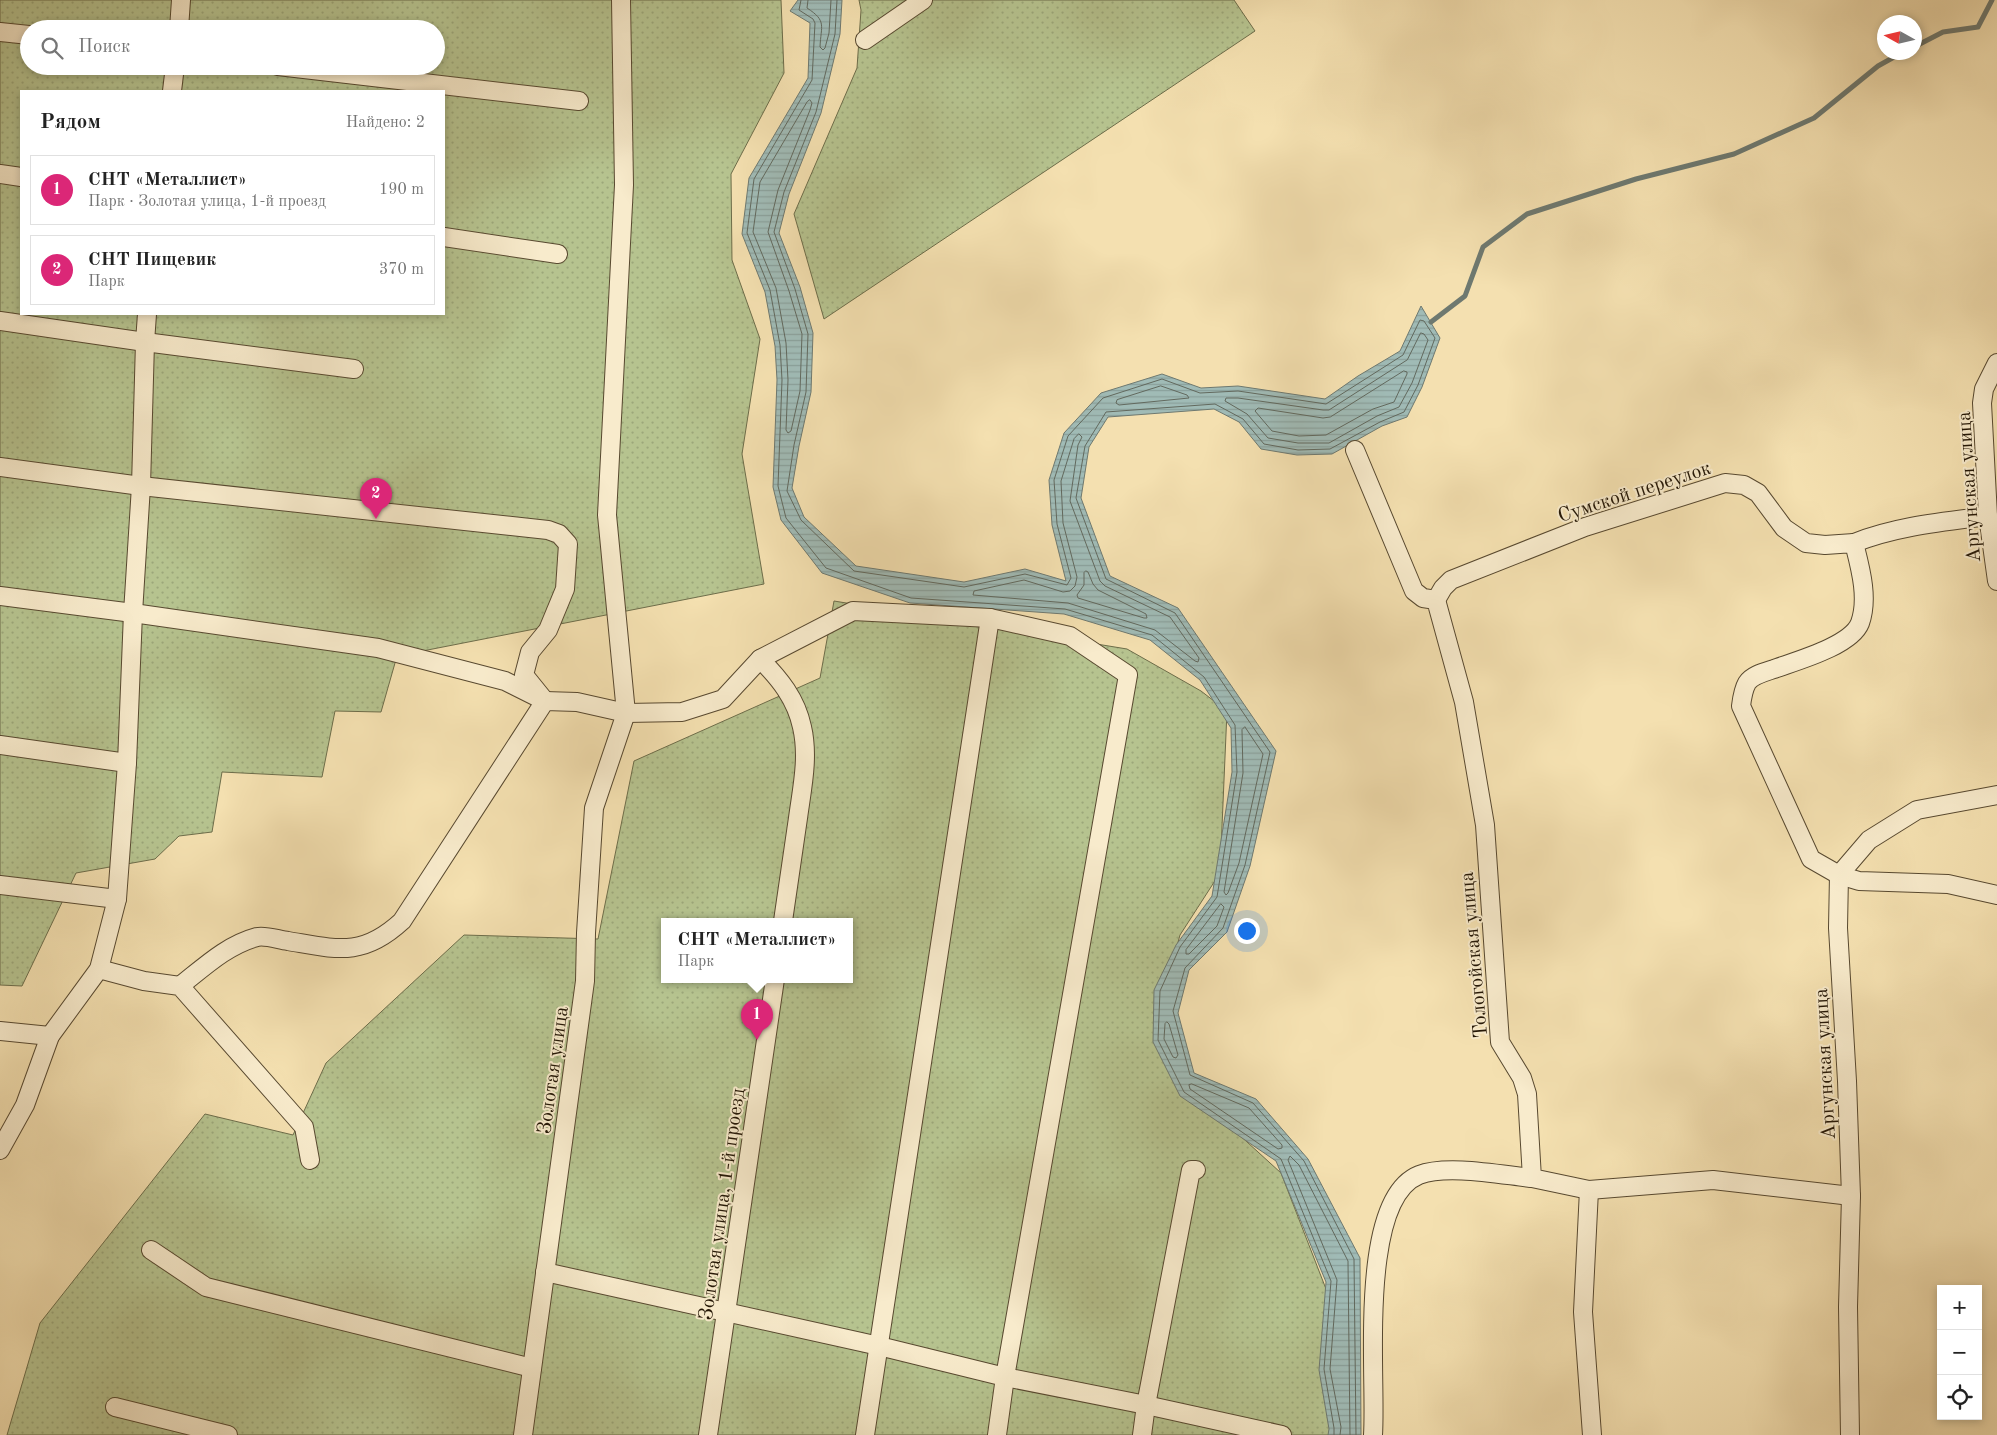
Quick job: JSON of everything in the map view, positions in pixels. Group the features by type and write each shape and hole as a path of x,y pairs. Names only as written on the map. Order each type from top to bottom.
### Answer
{"street":[{"path":"179,20 181,0"},
{"path":"621,0 624,185 607,515 626,713"},
{"path":"865,40 923,0"},
{"path":"0,32 20,35"},
{"path":"172,90 174,75"},
{"path":"355,75 579,101"},
{"path":"0,174 20,177"},
{"path":"445,237 558,254"},
{"path":"0,1150 26,1105 50,1036 99,969 117,899 127,763 133,613 141,486 147,315"},
{"path":"0,321 354,369"},
{"name":"Аргунская улица","path":"1997,363 1984,389 1982,403 1991,483 1988,516 1997,581"},
{"path":"1355,450 1414,591 1423,598 1436,600"},
{"path":"0,467 141,486 548,530 559,534 568,544 565,589 548,630 530,652 524,675 545,702"},
{"name":"Сумской переулок","path":"1436,600 1443,588 1451,580 1584,527 1725,483 1744,485 1758,493 1784,528 1806,542 1825,545 1854,542 1877,534 1922,524 1988,516"},
{"path":"1854,542 1861,571 1864,607 1859,624 1848,639 1802,660 1756,675 1747,682 1742,694 1741,706 1811,859 1839,875 1858,881 1948,884 1997,895"},
{"path":"0,596 378,648 505,681 545,702 577,702 626,713 682,712 723,699 760,659 853,611 990,618 1070,636 1128,675 1005,1377 997,1435"},
{"name":"Тологойская улица","path":"1436,600 1464,702 1485,825 1500,1042 1522,1078 1527,1094 1532,1178"},
{"path":"865,1435 990,618"},
{"path":"760,659 777,675 790,694 802,726 805,746 804,778 783,918"},
{"path":"180,986 227,950 259,936 337,949 354,948 386,935 402,921 545,702"},
{"name":"Золотая улица","path":"523,1435 586,981 586,933 594,808 626,713"},
{"path":"0,745 127,763"},
{"path":"1839,875 1869,840 1917,810 1997,795"},
{"name":"Аргунская улица","path":"1839,875 1838,928 1851,1196 1848,1308 1850,1435"},
{"path":"0,885 117,899"},
{"path":"99,969 144,981 180,986 304,1127 310,1160"},
{"name":"Золотая улица, 1-й проезд","path":"708,1435 773,983"},
{"path":"0,1031 50,1036"},
{"path":"1142,1435 1146,1405 1191,1170 1196,1170"},
{"path":"1373,1435 1373,1312 1382,1232 1400,1190 1418,1176 1436,1171 1532,1178 1590,1190 1713,1180 1851,1196"},
{"path":"1590,1190 1583,1312 1592,1435"},
{"path":"151,1250 206,1287 532,1368"},
{"path":"545,1272 879,1346 1005,1377 1282,1435"},
{"path":"115,1407 228,1435"}],"green space":[{"path":"0,0 781,0 784,73 731,174 732,260 760,339 742,454 764,584 397,656 381,712 335,711 322,777 222,772 212,832 179,836 155,859 76,873 22,986 0,985"},
{"path":"859,0 1234,0 1255,31 824,319 794,214 857,68 861,10"},
{"path":"834,601 1127,649 1201,691 1227,711 1220,873 1180,935 1157,1017 1212,1110 1281,1173 1326,1289 1336,1435 7,1435 40,1323 205,1114 293,1135 326,1063 464,935 598,939 634,761 820,678"}],"water":[{"path":"798,0 842,0 840,34 821,113 789,194 779,233 800,287 813,333 811,392 792,488 804,517 856,566 964,582 1025,569 1066,581 1052,525 1049,480 1064,433 1101,393 1162,374 1201,388 1238,386 1325,399 1358,376 1400,351 1421,306 1440,338 1422,387 1407,417 1382,426 1332,454 1297,455 1261,449 1239,422 1214,409 1108,417 1089,447 1081,498 1110,576 1178,608 1276,751 1250,866 1227,932 1189,970 1178,1013 1194,1073 1256,1099 1308,1159 1360,1258 1361,1435 1328,1435 1329,1429 1319,1370 1326,1282 1276,1161 1180,1096 1153,1042 1154,990 1176,945 1212,896 1232,772 1231,728 1200,680 1150,640 1064,614 910,603 822,573 781,520 773,487 777,380 775,346 765,292 742,234 749,178 808,78 810,23 790,11"}],"waterway":[{"path":"1922,43 1943,32 1978,27 1992,0"},
{"path":"1431,322 1465,296 1483,247 1527,214 1636,179 1734,154 1814,118 1878,66 1889,60"}],"place":[{"name":"СНТ Пищевик","path":"376,519"},
{"name":"СНТ «Металлист»","path":"757,1040"}]}
